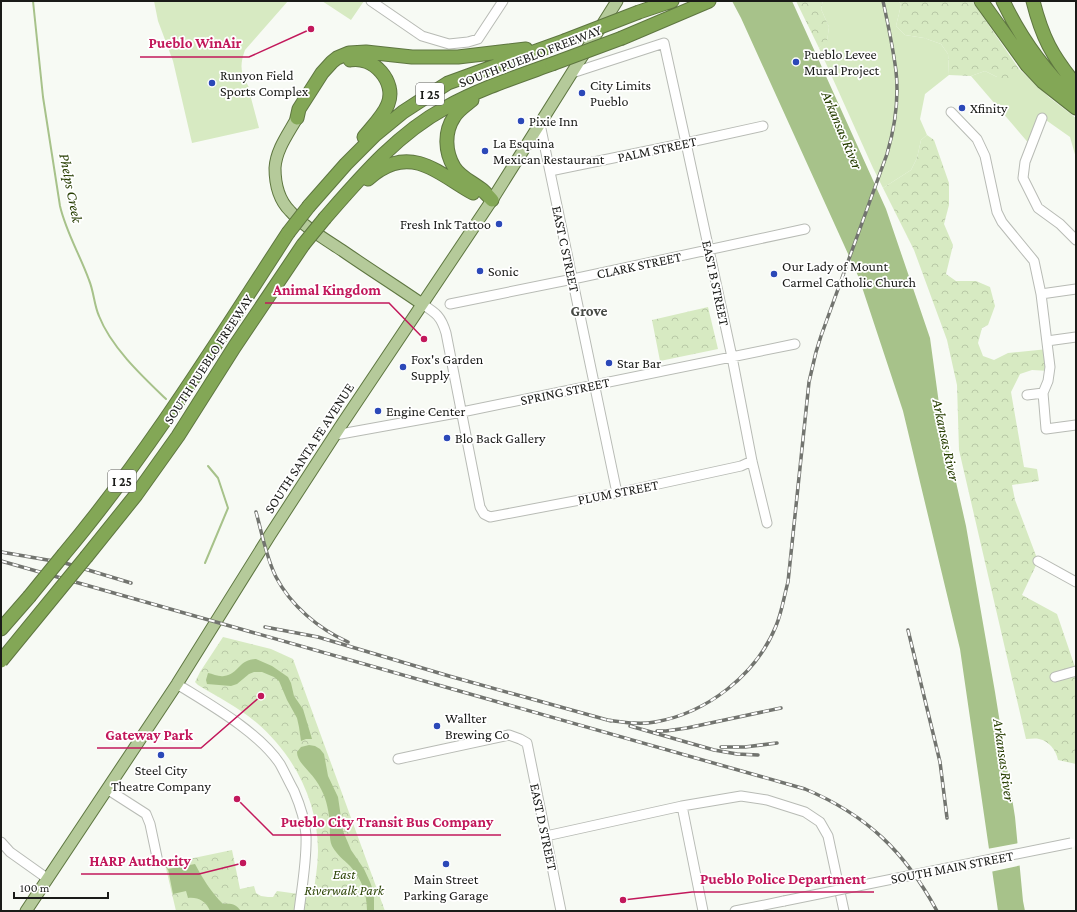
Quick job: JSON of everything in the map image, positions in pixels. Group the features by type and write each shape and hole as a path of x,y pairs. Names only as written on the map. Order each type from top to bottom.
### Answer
{"highway":[{"name":"SOUTH PUEBLO FREEWAY","path":"1,628 88,526 120,483 175,405 288,233 322,190 374,135 403,112 448,83 672,1"},
{"path":"981,1 1027,66 1043,82 1076,108"},
{"path":"1003,1 1014,24 1033,52 1054,79 1076,101"},
{"path":"1011,1 1038,47 1058,72 1076,90"},
{"path":"1033,1 1040,28 1048,46 1059,64 1076,85"},
{"name":"SOUTH PUEBLO FREEWAY","path":"1,661 136,496 178,436 235,346 303,245 325,218 380,158 415,128 444,108 479,91 622,38 707,2"},
{"path":"297,118 299,109 322,73 337,58 349,53 366,52 412,57 458,57 550,46"},
{"path":"297,118 305,112 331,72 343,61 355,59 369,62 382,72 390,88 389,103 386,110 322,190"},
{"path":"492,200 481,189 464,178 454,168 448,153 446,141 448,129 454,116 462,107 473,99 534,70"},
{"path":"341,200 381,169 394,163 409,161 428,166 479,196 492,200"}],"main road":[{"name":"SOUTH SANTA FE AVENUE","path":"26,911 177,684 270,535 335,435 492,200 618,1"},
{"path":"297,118 279,152 275,167 277,186 289,211 322,237 422,304"}],"street":[{"path":"371,1 385,5 422,36 449,44 468,42 478,39 503,1"},
{"name":"EAST B STREET","path":"572,73 664,44 732,356 752,461 767,523"},
{"path":"951,112 977,139 985,156 997,212 1002,222 1034,260 1041,294 1050,367 1048,381 1043,393 1046,429 1076,425"},
{"path":"1042,118 1025,162 1024,178 1038,208 1060,224 1076,240"},
{"name":"EAST C STREET","path":"540,124 617,493"},
{"name":"PALM STREET","path":"550,171 763,126"},
{"name":"CLARK STREET","path":"450,304 805,229"},
{"path":"1041,294 1076,290"},
{"path":"422,304 436,313 444,326 462,412"},
{"path":"1047,341 1076,337"},
{"name":"SPRING STREET","path":"335,435 462,412 795,344"},
{"path":"1027,395 1043,393"},
{"name":"PLUM STREET","path":"462,412 480,507 484,514 490,517 617,493 742,466 752,461"},
{"path":"1038,561 1076,582"},
{"path":"1055,677 1076,671"},
{"path":"177,684 252,734 279,763 289,781 301,806 306,834 305,860 299,911"},
{"name":"EAST D STREET","path":"398,759 509,735 527,743 561,911"},
{"path":"107,789 146,814 150,824 158,862"},
{"path":"546,836 682,806 742,796 767,800 805,812 820,822 828,836 844,911"},
{"path":"682,806 703,911"},
{"path":"1,842 10,852 48,879"},
{"name":"SOUTH MAIN STREET","path":"735,911 1073,842"}],"green space":[{"name":"Runyon Field Sports Complex","path":"154,1 288,1 245,50 243,58 242,69 244,79 253,95 251,98 259,128 192,143 173,61 158,21"},
{"path":"322,1 364,1 351,20"},
{"path":"796,1 823,1 821,9 829,27 827,42 819,48"},
{"path":"823,1 899,1 901,5 896,26 905,35 924,38 941,44 948,54 949,75 925,94 920,119 927,135 921,140 917,158 911,170 883,188 819,48 827,41 829,27 821,9"},
{"path":"899,1 972,1 1019,69 1019,75 1011,81 997,77 985,71 971,76 949,75 948,54 941,44 924,38 905,35 896,26 901,5"},
{"path":"1019,69 1050,98 1076,118 1076,158 1070,137 1043,118 1031,146 971,76 985,71 997,77 1019,75"},
{"path":"927,135 934,140 949,183 949,205 944,224 953,245 946,274 956,281 976,281 990,287 995,306 988,325 982,328 978,343 983,356 994,360 1008,353 1048,349 1049,371 1032,370 1020,374 1011,392 1024,467 1037,469 1039,481 1012,485 1015,500 1038,561 1022,595 1057,614 1076,670 1076,764 1058,760 1052,746 1043,740 1026,739 959,450 957,385 947,340 914,250 883,188 911,170 917,158 921,140"},
{"path":"708,307 718,349 660,361 652,320"},
{"name":"East Riverwalk Park","path":"223,637 271,649 293,659 385,911 176,911 165,864 232,850 240,889 254,886 256,893 261,896 268,897 273,897 277,891 313,896 318,857 317,832 314,814 308,797 293,764 282,749 257,723 195,682"}],"water":[{"name":"Arkansas River","path":"732,1 792,1 886,209 930,338 940,411 966,526 995,692 1015,817 1025,911 998,911 960,649 903,411 859,278"},
{"path":"256,659 272,666 288,677 294,696 303,709 312,739 301,741 297,718 279,681 274,677 262,672 254,672 249,674 237,684 231,686 207,684 206,680 208,673 220,676 229,675 246,661"},
{"path":"309,745 320,749 324,754 328,776 338,797 343,831 351,850 364,869 374,893 374,911 367,911 365,893 361,881 332,846 329,816 325,798 317,782 301,763 297,755 297,752 301,747"},
{"path":"195,864 215,895 223,904 233,904 241,911 210,911 201,900 188,898 186,891 173,894 168,869"}],"pier":[{"path":"1019,843 1022,865 990,872 987,849"}],"waterway":[{"name":"Phelps Creek","path":"33,1 43,97 60,206 69,234 89,280 97,312 104,328 119,350 147,381 166,399"},
{"name":"Phelps Creek","path":"205,563 228,508 218,478 208,466"}],"railway":[{"path":"607,720 637,723 655,722 693,710 711,701 743,676 767,644 778,621 788,582 809,382 821,336 887,154 894,123 897,102 897,81 892,45 883,1"},
{"path":"256,512 264,545 276,577 282,588 307,616 337,637 348,642"},
{"path":"1,552 65,563 131,583"},
{"path":"1,561 805,789 827,799 866,823 898,853 925,890 937,911"},
{"path":"265,627 318,637 449,676 611,721"},
{"path":"908,630 940,762 947,818"},
{"path":"657,731 687,728 781,708"},
{"path":"630,726 714,750 737,754 758,755"},
{"path":"721,747 745,747 777,743"}],"place":[{"name":"Pueblo WinAir","path":"311,29"},
{"name":"Pueblo Levee Mural Project","path":"796,62"},
{"name":"Runyon Field Sports Complex","path":"212,83"},
{"name":"City Limits Pueblo","path":"582,93"},
{"name":"Xfinity","path":"962,108"},
{"name":"Pixie Inn","path":"521,121"},
{"name":"La Esquina Mexican Restaurant","path":"485,151"},
{"name":"Fresh Ink Tattoo","path":"499,224"},
{"name":"Sonic","path":"480,271"},
{"name":"Our Lady of Mount Carmel Catholic Church","path":"774,274"},
{"name":"Animal Kingdom","path":"424,339"},
{"name":"Star Bar","path":"609,363"},
{"name":"Fox's Garden Supply","path":"403,367"},
{"name":"Engine Center","path":"378,411"},
{"name":"Blo Back Gallery","path":"447,438"},
{"name":"Gateway Park","path":"261,696"},
{"name":"Wallter Brewing Co","path":"437,726"},
{"name":"Steel City Theatre Company","path":"161,755"},
{"name":"Pueblo City Transit Bus Company","path":"237,799"},
{"name":"HARP Authority","path":"243,863"},
{"name":"Main Street Parking Garage","path":"446,864"},
{"name":"Pueblo Police Department","path":"623,900"}],"district":[{"name":"Grove","path":"589,311"}]}
